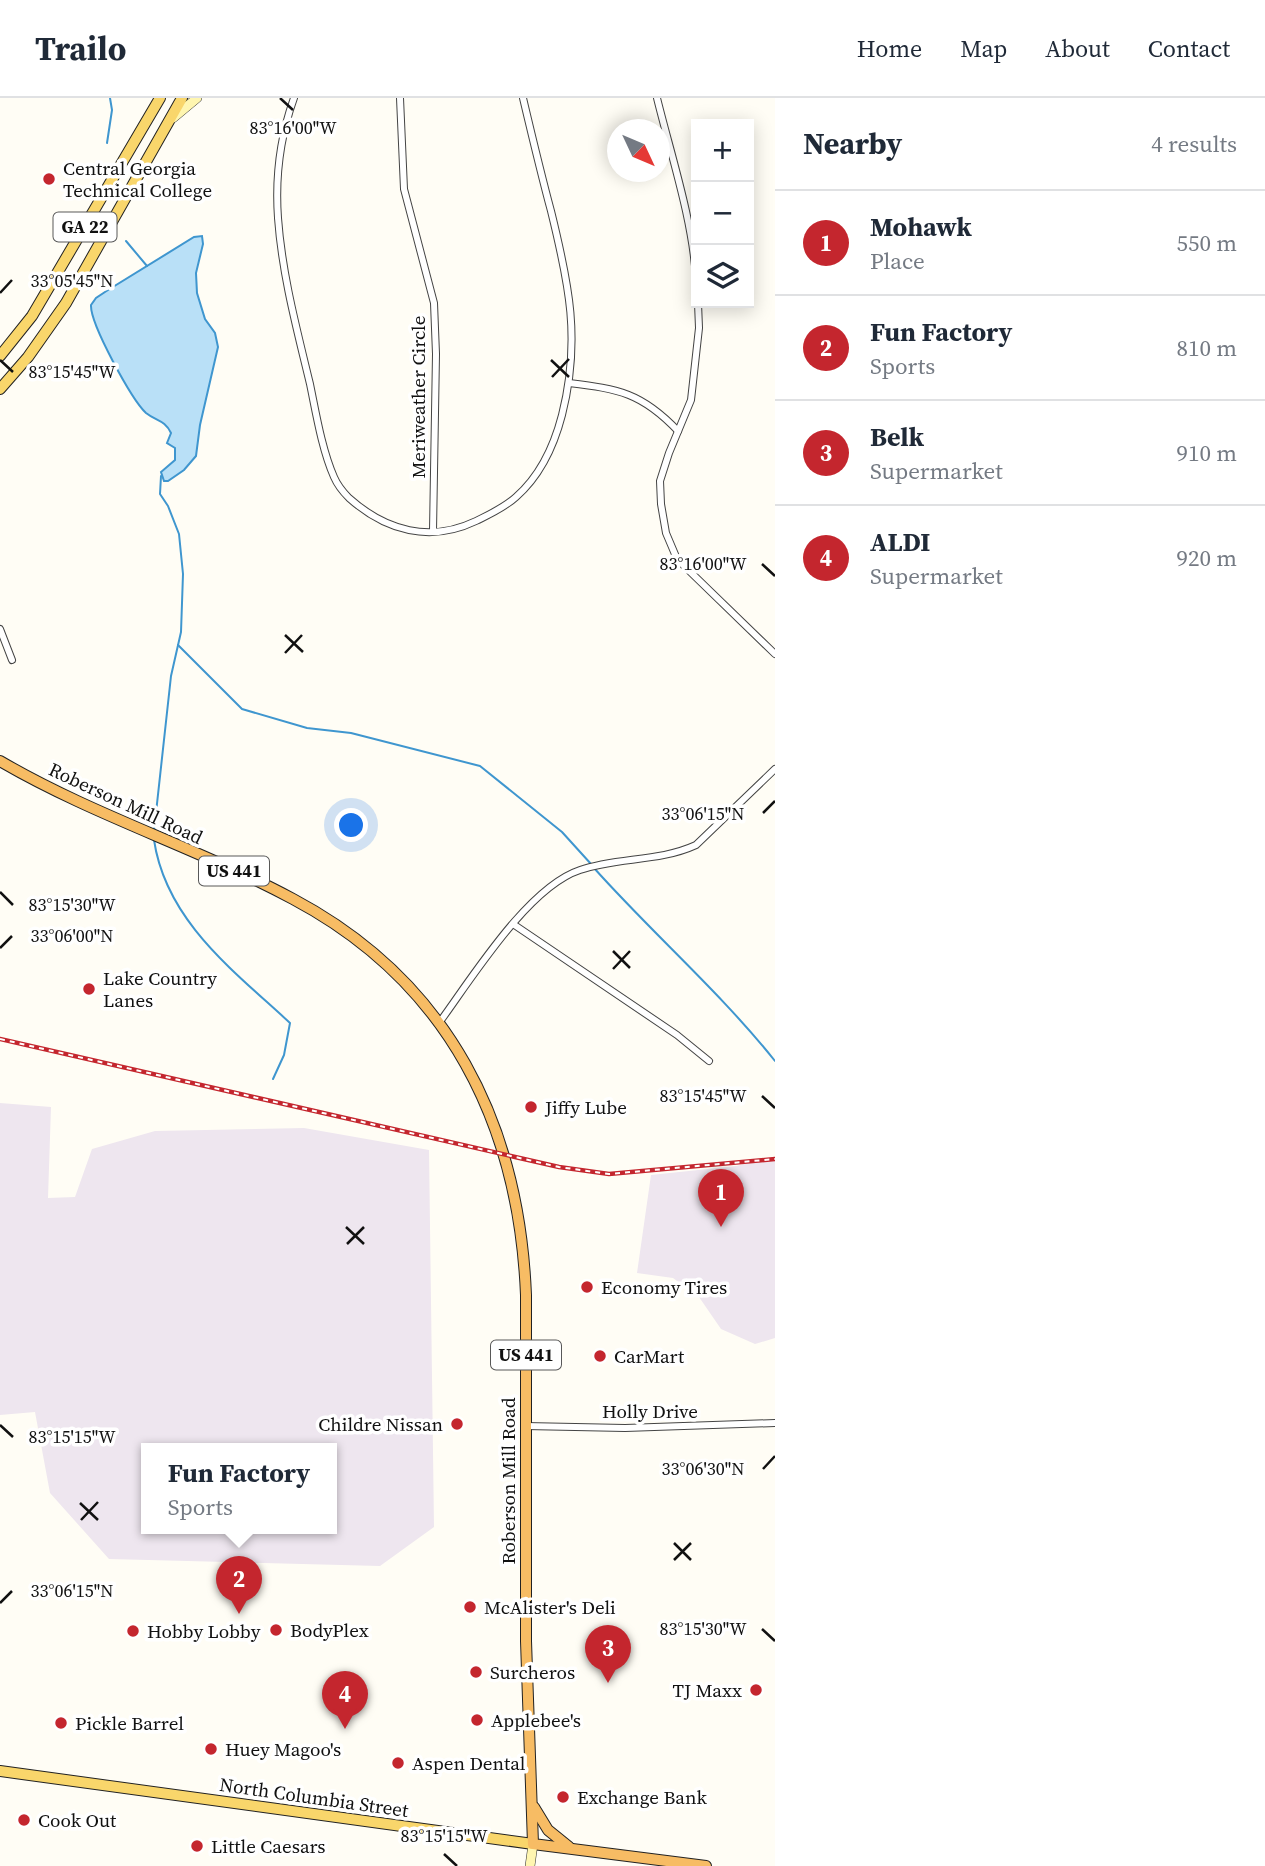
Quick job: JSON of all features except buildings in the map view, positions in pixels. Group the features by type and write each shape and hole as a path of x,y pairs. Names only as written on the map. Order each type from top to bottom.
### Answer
{"highway":[{"name":"Roberson Mill Road","path":"0,761 61,794 272,888 308,907 373,952 401,979 439,1023 467,1062 500,1139 515,1194 525,1265 526,1654 533,1844"},
{"name":"US 441","path":"531,1797 535,1811 548,1829 575,1850"},
{"name":"North Columbia Street","path":"533,1844 706,1866"}],"main road":[{"name":"GA 22","path":"0,356 32,316 160,98"},
{"name":"GA 22","path":"0,389 33,351 66,303 182,98"},
{"path":"167,124 197,98"},
{"name":"North Columbia Street","path":"0,1772 533,1844"},
{"path":"530,1866 533,1844"}],"street":[{"path":"294,98 283,130 278,169 278,217 298,331 334,477 347,497 381,522 412,533 460,529 492,514 517,496 545,463 556,439 569,383 571,316 564,261 523,98"},
{"name":"Meriweather Circle","path":"400,98 404,189 434,303 436,354 433,531"},
{"path":"657,98 680,191 691,252"},
{"path":"698,308 699,328 691,400 660,481 666,533 677,559 775,654"},
{"path":"569,383 638,397 678,431"},
{"path":"0,629 12,660"},
{"path":"439,1023 513,924 548,886 579,870 679,853 696,845 775,769"},
{"path":"513,924 677,1035 709,1062"},
{"name":"Holly Drive","path":"525,1426 625,1428 775,1423"}],"shaded area":[{"path":"0,1103 51,1107 48,1198 75,1197 92,1149 155,1131 304,1128 429,1150 434,1527 380,1566 109,1559 50,1493 35,1412 0,1415"},
{"path":"775,1157 775,1338 755,1344 721,1329 699,1297 673,1278 637,1273 651,1175 736,1166"}],"water":[{"path":"202,236 203,244 196,273 197,293 205,319 215,333 218,347 200,425 196,456 184,470 164,481 161,472 175,460 175,448 167,443 171,433 163,423 146,413 131,393 104,344 91,305 108,290 194,237"}],"waterway":[{"path":"107,143 112,110 110,98"},
{"path":"126,241 147,266"},
{"path":"154,831 171,676 181,632 183,574 179,534 160,494 161,476"},
{"path":"178,645 242,709 307,728 351,733 480,766 562,832 591,864"},
{"path":"154,840 161,869 172,895 188,920 226,964 290,1023 284,1055 273,1079"},
{"path":"594,868 732,1011 775,1061"}],"railway":[{"path":"0,1039 559,1167 609,1174 775,1159"}],"place":[{"name":"Central Georgia Technical College","path":"49,179"},
{"name":"Lake Country Lanes","path":"89,989"},
{"name":"Jiffy Lube","path":"531,1107"},
{"name":"Mohawk","path":"721,1227"},
{"name":"Economy Tires","path":"587,1287"},
{"name":"CarMart","path":"600,1356"},
{"name":"Childre Nissan","path":"457,1424"},
{"name":"McAlister's Deli","path":"470,1607"},
{"name":"Fun Factory","path":"239,1614"},
{"name":"BodyPlex","path":"276,1630"},
{"name":"Hobby Lobby","path":"133,1631"},
{"name":"Surcheros","path":"476,1672"},
{"name":"Belk","path":"608,1683"},
{"name":"TJ Maxx","path":"756,1690"},
{"name":"Applebee's","path":"477,1720"},
{"name":"Pickle Barrel","path":"61,1723"},
{"name":"ALDI","path":"345,1729"},
{"name":"Huey Magoo's","path":"211,1749"},
{"name":"Aspen Dental","path":"398,1763"},
{"name":"Exchange Bank","path":"563,1797"},
{"name":"Cook Out","path":"24,1820"},
{"name":"Little Caesars","path":"197,1846"}]}
